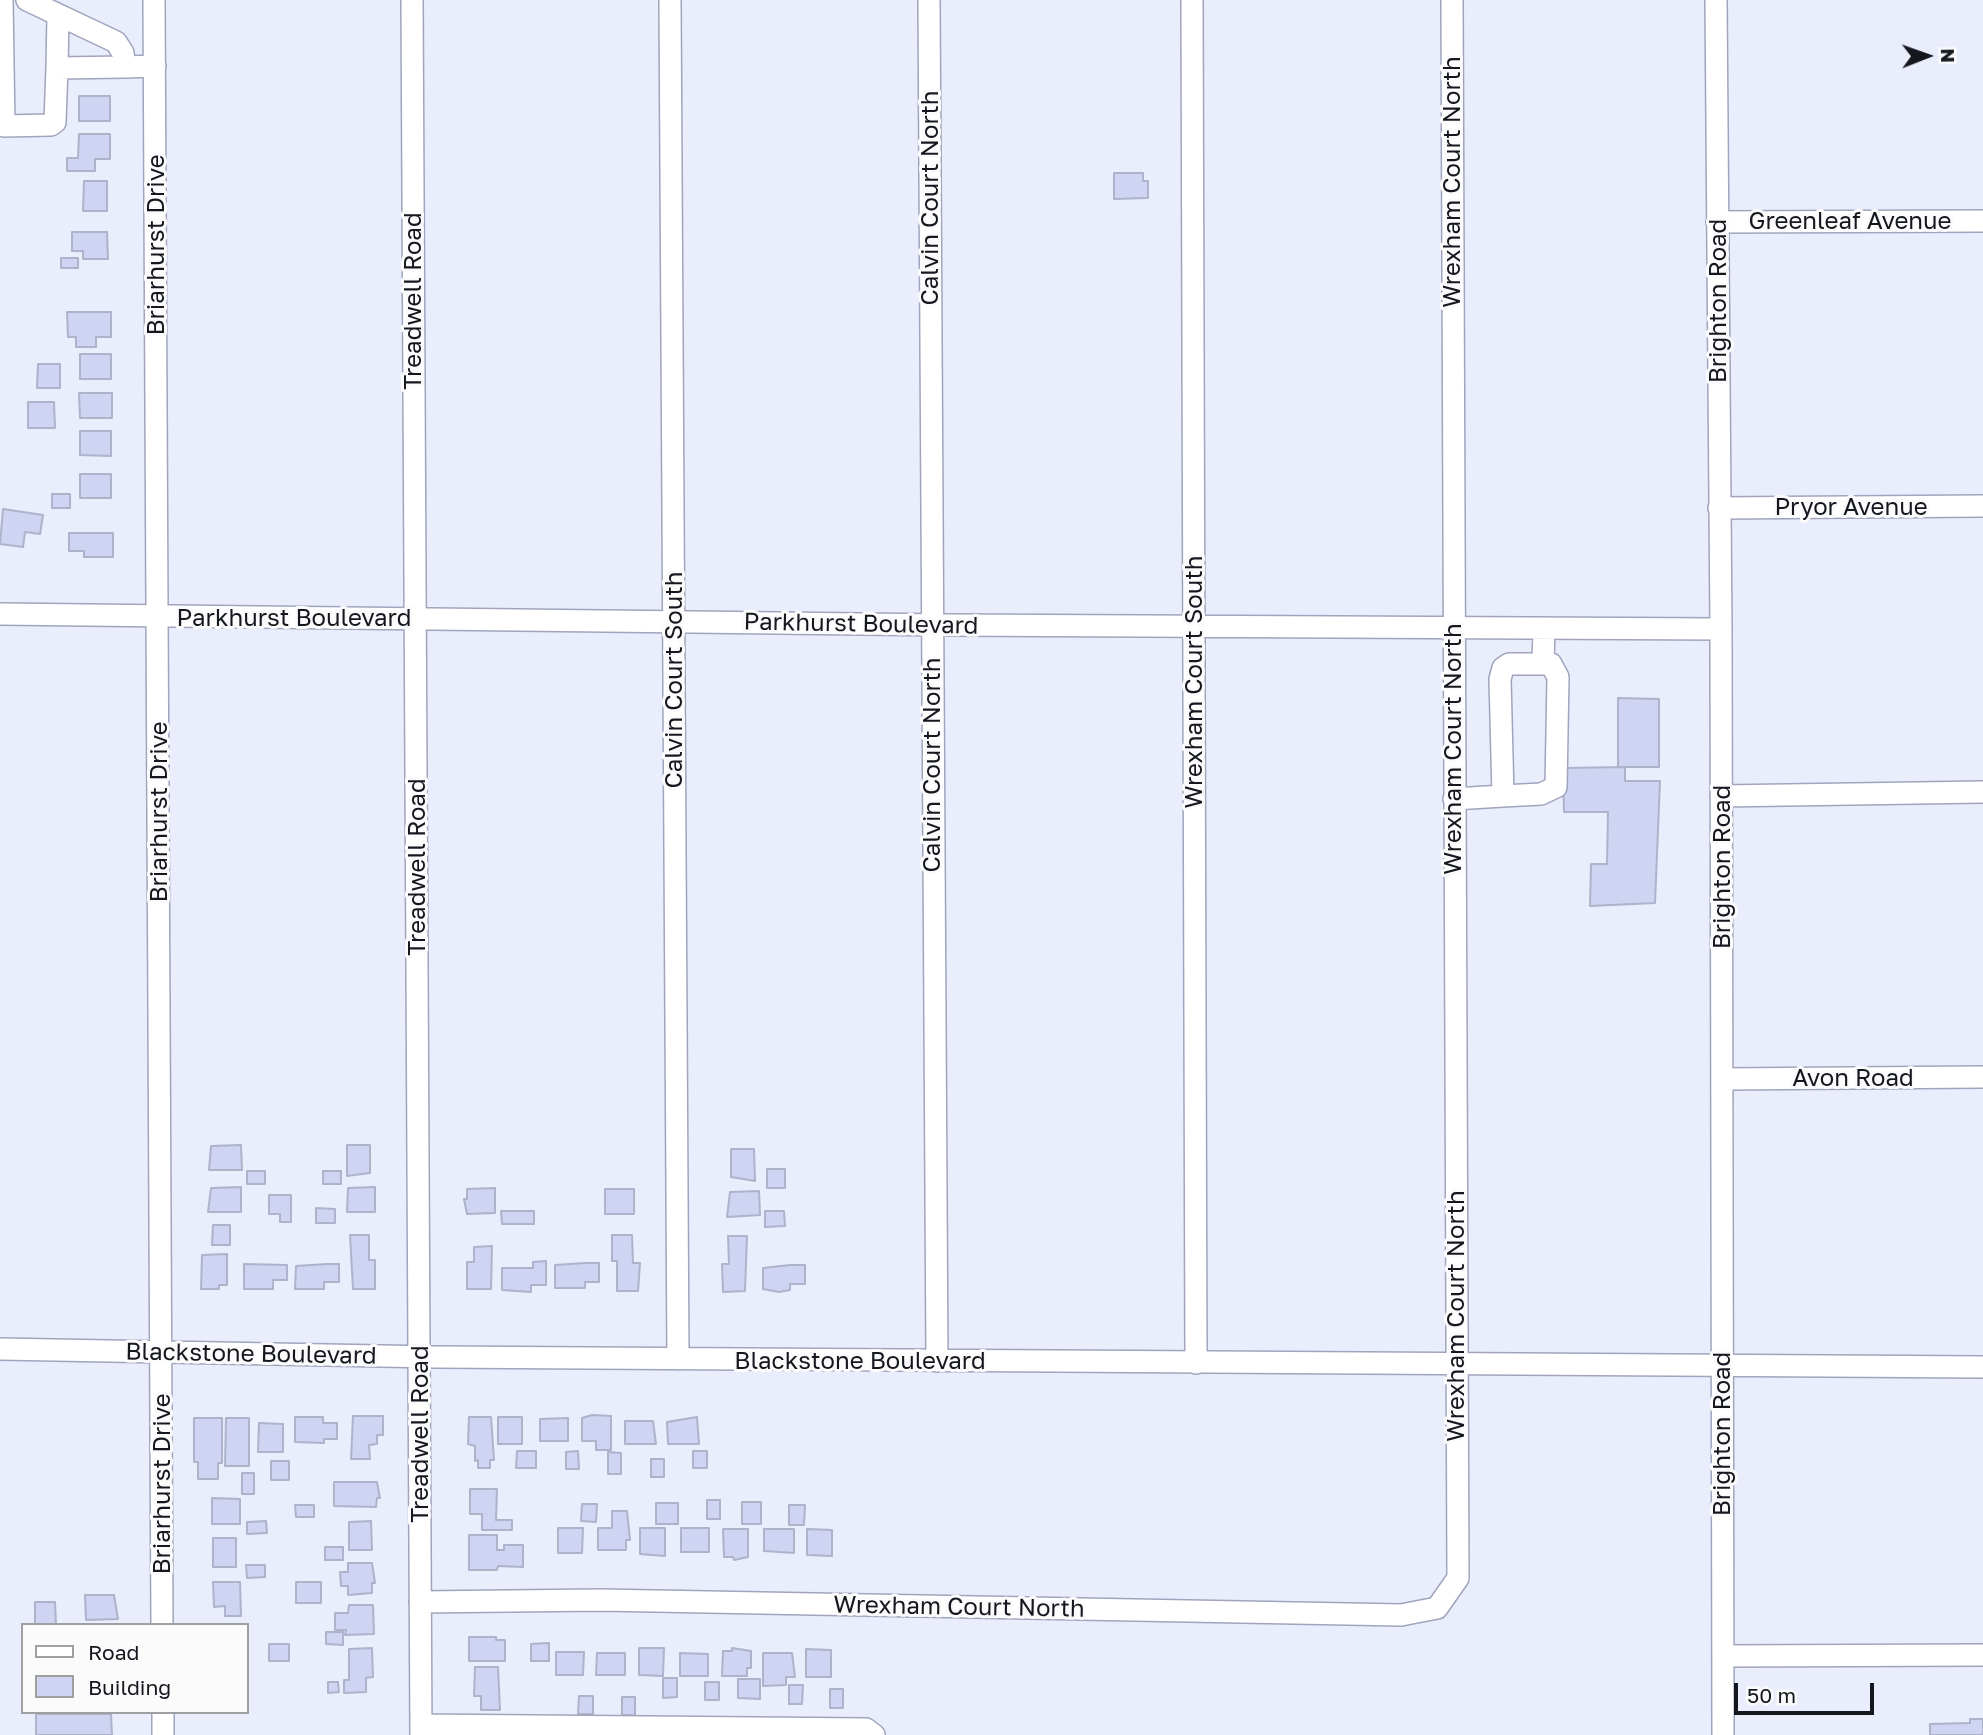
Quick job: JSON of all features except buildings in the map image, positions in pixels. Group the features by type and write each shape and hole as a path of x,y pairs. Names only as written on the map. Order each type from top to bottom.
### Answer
{"street":[{"path":"2,0 4,126 51,125 55,121 58,15"},
{"path":"27,0 120,45 125,67"},
{"name":"Briarhurst Drive","path":"154,0 162,1623"},
{"name":"Treadwell Road","path":"412,0 421,1730"},
{"name":"Calvin Court South","path":"670,0 678,1359"},
{"name":"Calvin Court North","path":"929,0 937,1361"},
{"name":"Wrexham Court South","path":"1192,0 1196,1363"},
{"name":"Wrexham Court North","path":"420,1602 601,1600 1401,1615 1437,1608 1458,1578 1455,1365 1452,0"},
{"name":"Brighton Road","path":"1716,0 1723,1079 1723,1735"},
{"path":"57,68 155,66"},
{"name":"Greenleaf Avenue","path":"1717,222 1983,220"},
{"name":"Pryor Avenue","path":"1719,508 1983,506"},
{"name":"Parkhurst Boulevard","path":"0,614 932,625 1721,629"},
{"path":"1543,664 1544,628"},
{"path":"1454,799 1541,794 1556,787 1558,677 1551,664 1503,667 1500,679 1503,796"},
{"path":"1721,796 1983,792"},
{"name":"Avon Road","path":"1723,1079 1983,1077"},
{"name":"Blackstone Boulevard","path":"0,1349 419,1357 1983,1367"},
{"path":"1723,1656 1983,1655"},
{"path":"163,1714 163,1735"},
{"path":"421,1730 866,1729 874,1735"}]}
